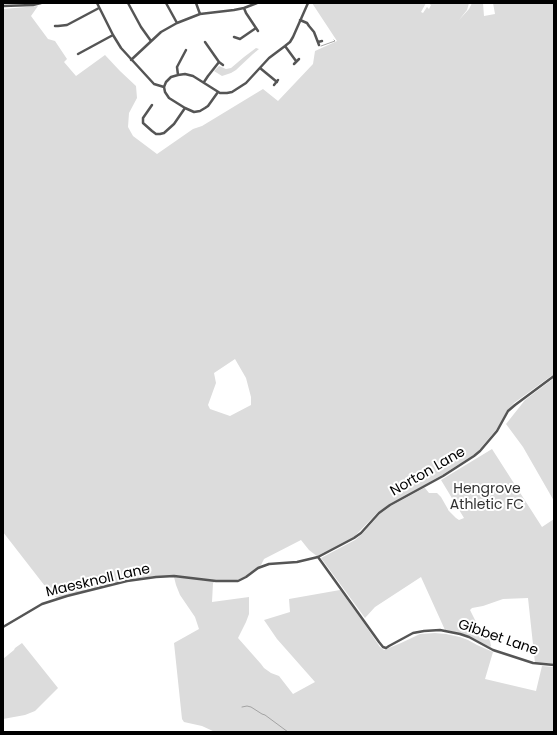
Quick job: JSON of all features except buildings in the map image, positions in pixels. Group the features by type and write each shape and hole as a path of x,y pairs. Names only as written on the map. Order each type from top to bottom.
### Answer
{"street":[{"path":"3,6 33,5 41,3"},
{"path":"97,3 121,48 154,84 164,87"},
{"path":"128,3 142,30 151,41"},
{"path":"166,3 177,23"},
{"path":"196,3 200,14"},
{"path":"131,60 161,32 177,23 200,14 234,10 257,3"},
{"path":"218,92 208,106 203,110 194,112 169,98 164,87 165,83 171,77 185,74 191,75 204,82 218,92 227,94 232,92 246,83 293,37 308,3"},
{"path":"55,26 67,25 99,8"},
{"path":"244,8 258,31"},
{"path":"300,20 306,23 314,32 318,44 322,41"},
{"path":"239,44 240,39 256,28"},
{"path":"78,54 113,35"},
{"path":"234,37 240,39"},
{"path":"203,47 206,43 219,62 223,65"},
{"path":"285,46 295,63 299,58"},
{"path":"178,75 177,67 186,52 188,55"},
{"path":"204,82 219,62"},
{"path":"260,68 277,81 274,85"},
{"path":"152,107 143,118 143,123 156,134 164,133 174,124 185,108"},
{"name":"Norton Lane","path":"318,557 361,533 379,513 390,505 443,476 474,456 497,431 508,412 554,376"},
{"name":"Maesknoll Lane","path":"3,627 42,604 127,581 174,576 216,581 238,581 258,568 269,564 297,562 318,557"},
{"name":"Gibbet Lane","path":"318,557 379,642 386,648 413,633 440,630 468,637 493,650 533,663 554,665"}],"green space":[{"path":"312,3 426,3 421,12 423,13 427,7 429,9 431,5 428,3 469,3 467,10 459,20 469,9 472,3 483,3 484,16 495,14 493,3 554,3 554,374 514,403 507,411 496,430 472,456 378,512 353,538 318,557 309,550 301,540 264,559 261,565 245,577 237,580 216,581 213,583 212,602 249,597 249,614 238,638 264,668 279,676 293,694 315,682 277,639 264,620 290,612 289,599 340,590 380,647 384,650 420,634 435,633 460,637 493,652 485,679 536,691 542,666 553,667 554,732 215,732 202,726 184,722 182,719 174,643 199,629 195,617 180,595 174,577 156,576 126,580 58,599 48,590 3,532 3,9 38,6 31,16 48,39 55,41 67,59 64,62 76,76 105,55 136,86 137,98 129,113 128,127 133,136 157,154 193,129 202,126 263,89 278,101 313,64 315,51 337,41","holes":["235,359 246,378 251,397 251,405 230,416 210,409 208,405 216,383 214,373"]},
{"path":"256,48 259,49 231,73 222,76 214,71 219,66 226,69 231,68"},
{"path":"554,378 554,501 523,447 506,424 525,400"},
{"name":"Hengrove Athletic FC","path":"492,449 542,527 554,519 554,664 535,663 528,598 503,599 472,608 470,610 480,630 489,636 490,647 467,635 445,630 421,577 375,607 365,618 321,558 355,540 380,514 391,506 424,488 429,493 437,493 449,511 456,518 459,520 464,518 441,480"},
{"path":"22,643 58,688 35,711 25,715 3,719 3,659"}],"waterway":[{"path":"321,46 335,41 334,40"},
{"path":"242,707 251,707 265,715 288,732"}]}
